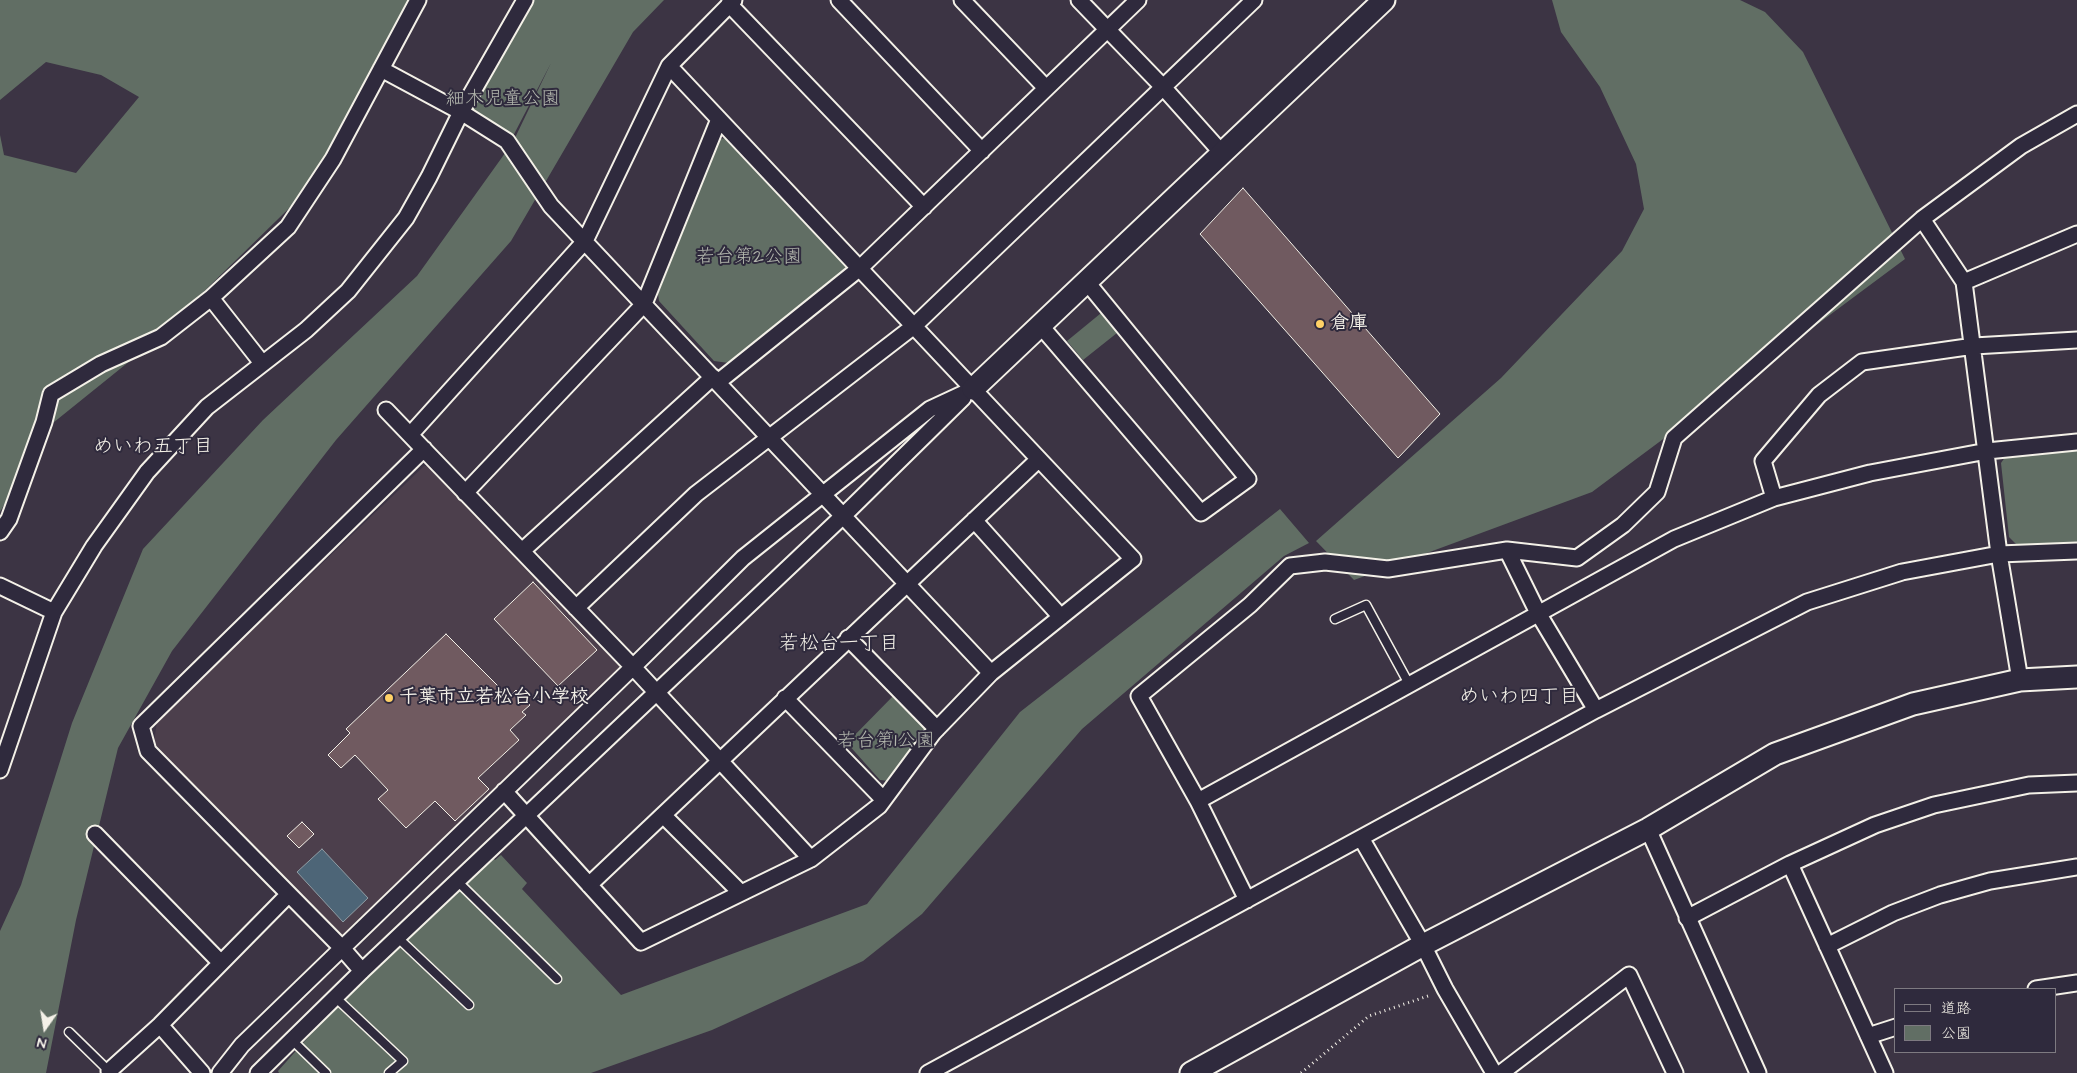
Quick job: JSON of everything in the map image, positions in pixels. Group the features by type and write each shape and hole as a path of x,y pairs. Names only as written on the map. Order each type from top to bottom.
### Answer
{"street":[{"path":"0,532 9,519 44,422 51,394 101,364 161,337 211,298 288,227 334,159 418,0"},
{"path":"0,770 54,612 94,546 147,472 207,407 306,330 348,291 406,218 430,177 461,112 525,0"},
{"path":"839,0 982,151"},
{"path":"962,0 1046,88"},
{"path":"1079,0 1163,87 1222,153"},
{"path":"522,552 716,380 860,268 1138,0"},
{"path":"576,608 696,494 914,326 1254,0"},
{"path":"258,1073 397,937 1384,0"},
{"path":"410,435 585,242 669,66 731,2 924,207"},
{"path":"504,792 641,942 811,859 879,806 937,729 991,674 1133,559 669,66"},
{"path":"381,69 461,112 506,141 551,206 824,494 991,674"},
{"path":"1247,900 1198,801 1140,696 1250,605 1290,566 1325,562 1388,569 1506,550 1577,558 1623,525 1657,492 1674,438 1922,219 2021,146 2077,114"},
{"path":"465,493 644,304 718,119"},
{"path":"1922,219 1964,282 1974,346 1999,554 2020,680"},
{"path":"1964,282 2077,234"},
{"path":"1040,325 1201,513 1248,479 1086,282"},
{"path":"211,298 262,364"},
{"path":"1774,498 1764,461 1820,394 1862,362 1974,346 2077,340"},
{"path":"220,1073 242,1045 743,558 930,409 973,389"},
{"path":"386,410 633,667 811,859"},
{"path":"1198,801 1674,539 1774,498 1870,473 1987,451 2077,442"},
{"path":"362,971 342,948 148,751 141,726 424,449"},
{"path":"589,885 1039,459"},
{"path":"974,520 1062,617"},
{"path":"1506,550 1538,613 1596,710"},
{"path":"928,1073 955,1067 1247,900 1596,710 1807,602 1902,572 1999,554 2077,550"},
{"path":"0,586 54,612"},
{"path":"848,638 937,729"},
{"path":"1191,1073 1423,945 1648,829 1775,754 1913,704 2020,680 2077,677"},
{"path":"785,698 884,799"},
{"path":"1687,918 1790,864 1875,825 1934,805 2029,785 2077,783"},
{"path":"663,815 741,893"},
{"path":"1648,829 1758,1073"},
{"path":"95,834 221,963"},
{"path":"1361,838 1423,945 1445,990 1494,1073"},
{"path":"1790,864 1885,1073"},
{"path":"1828,946 1893,913 1940,895 1990,881 2077,868"},
{"path":"110,1072 160,1025 289,894"},
{"path":"1501,1073 1628,975 1675,1073"},
{"path":"2043,988 2077,983"},
{"path":"160,1025 202,1073"},
{"path":"1868,1036 1894,1028"}],"lane":[{"path":"1334,618 1366,605 1410,684"},
{"path":"457,881 557,979"},
{"path":"397,937 470,1005"},
{"path":"335,997 403,1061 389,1073"},
{"path":"70,1032 110,1072"},
{"path":"292,1040 326,1073"}],"path":[{"path":"1301,1073 1369,1016 1445,990"}],"shaded area":[{"name":"千葉市立若松台小学校","path":"424,466 438,467 621,661 621,676 349,935 339,935 154,743 157,721"}],"green space":[{"path":"0,0 414,0 319,179 146,348 48,427 0,512 0,135 4,155 76,173 139,97 101,75 46,62 0,100"},
{"name":"細木児童公園","path":"534,0 664,0 633,32 511,241 336,440 172,651 118,748 76,920 46,1073 0,1073 0,931 21,885 72,723 143,549 263,420 417,276 513,142 551,63 511,140 473,116 470,107 518,22"},
{"path":"1552,0 1740,0 1765,12 1803,52 1905,259 1592,492 1354,580 1316,541 1501,378 1622,251 1644,209 1636,164 1600,87 1561,32"},
{"name":"若台第2公園","path":"732,137 849,259 847,271 729,363 714,361 659,301 658,294 720,139"},
{"path":"1106,309 1122,329 1083,360 1067,341"},
{"path":"2077,449 2077,543 2018,546 2009,537 2001,463 2008,453"},
{"path":"1280,509 1309,543 1284,556 1082,729 922,914 863,961 712,1030 591,1073 279,1073 278,1071 360,979 492,857 495,860 501,855 527,883 522,889 621,995 867,904 1020,712"},
{"name":"若台第1公園","path":"896,693 926,723 927,735 889,781 880,780 847,743"}],"water":[{"path":"322,849 368,898 343,922 297,872"}],"building":[{"name":"倉庫","path":"1243,188 1440,414 1398,458 1200,234"},
{"path":"533,582 597,650 558,686 494,619"},
{"path":"446,634 509,697 516,690 530,705 522,712 526,715 510,730 519,740 478,778 489,789 455,821 435,801 406,828 378,799 388,790 355,755 341,768 328,755 350,733 346,729"},
{"path":"302,822 314,834 299,848 287,836"}],"place":[{"name":"倉庫","path":"1320,324"},
{"name":"千葉市立若松台小学校","path":"389,698"}],"district":[{"name":"めいわ五丁目","path":"153,448"},
{"name":"若松台一丁目","path":"839,645"},
{"name":"めいわ四丁目","path":"1519,698"}]}
